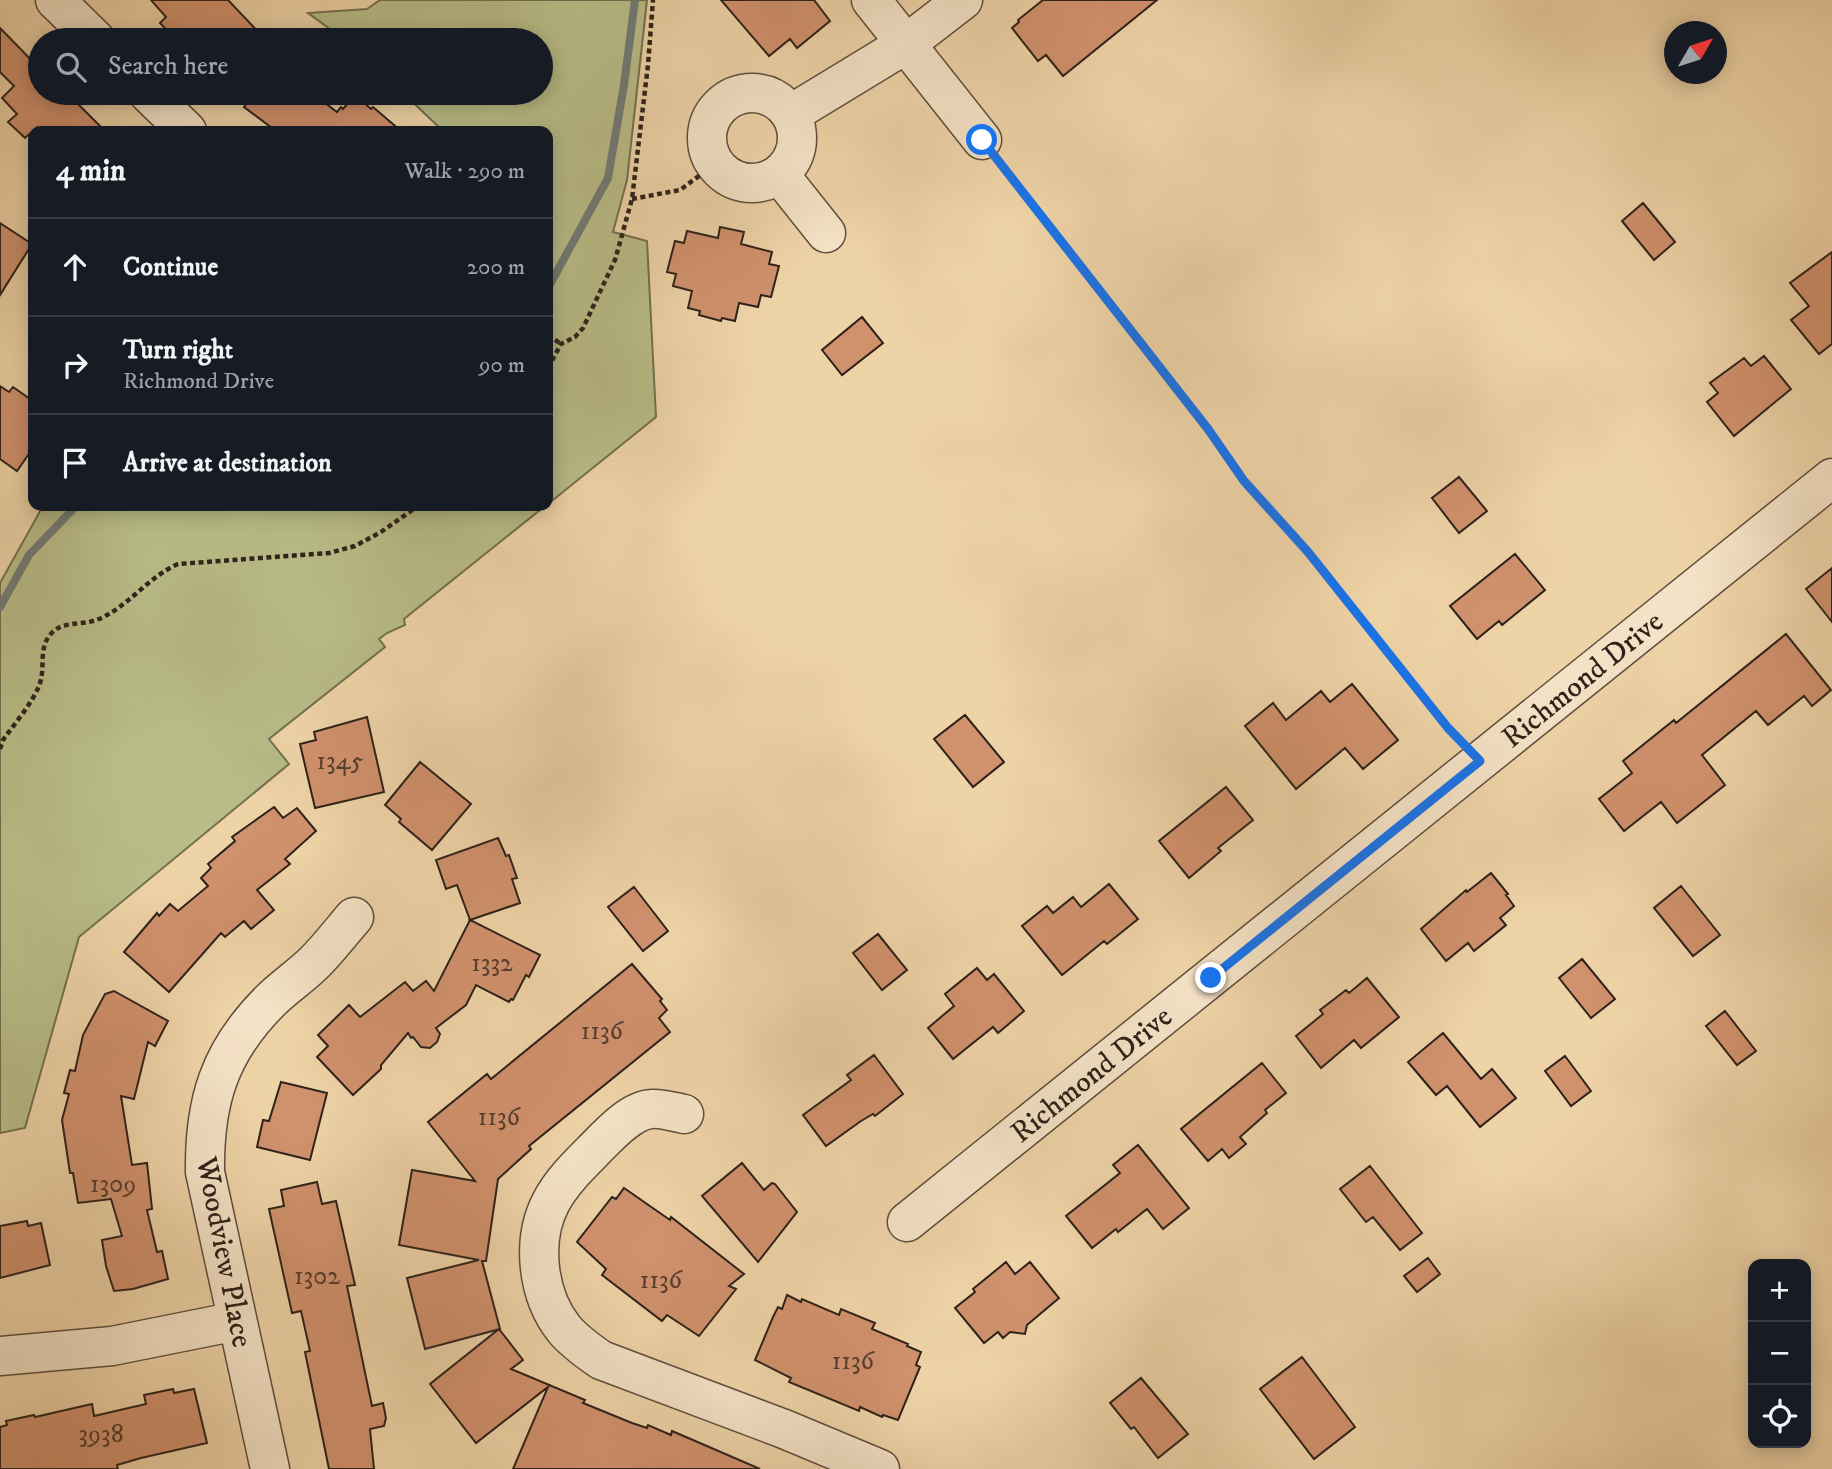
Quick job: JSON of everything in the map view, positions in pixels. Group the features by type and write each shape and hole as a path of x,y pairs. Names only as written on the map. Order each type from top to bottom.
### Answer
{"street":[{"path":"55,0 84,28"},
{"path":"871,0 982,140"},
{"path":"791,114 906,44 963,0"},
{"path":"739,94 761,94 781,103 791,114 797,128 798,143 793,158 772,179 757,183 742,182 728,176 715,164 709,152 709,123 726,100 739,94"},
{"path":"160,105 182,126"},
{"path":"779,174 826,233"},
{"name":"Richmond Drive","path":"907,1222 1832,478"},
{"name":"Woodview Place","path":"271,1469 205,1172 204,1138 208,1110 230,1051 247,1025 315,962 354,917"},
{"path":"684,1114 651,1108 625,1120 574,1169 552,1200 544,1218 540,1259 542,1283 552,1310 564,1328 601,1360 784,1429 830,1460 880,1469"},
{"path":"0,1356 113,1346 237,1321"}],"path":[{"path":"553,359 561,344 575,337 583,328 615,260 632,199 653,0"},
{"path":"982,140 1208,429 1244,481 1308,552 1448,728 1480,761"},
{"path":"632,199 680,190 715,164"},
{"path":"553,338 561,344"},
{"path":"0,749 3,740 39,685 44,661 43,646 51,632 63,625 87,623 110,614 161,571 178,564 329,553 355,546 411,511"}],"green space":[{"path":"380,0 647,0 627,180 613,232 647,241 656,417 553,500 553,126 438,126 416,105 553,105 553,28 329,28 308,13 367,9"},
{"path":"40,511 539,511 404,619 405,625 379,639 385,647 269,739 289,764 79,937 25,1128 0,1133 0,583"}],"building":[{"path":"151,0 228,0 255,28 165,28 160,23 166,17"},
{"path":"721,0 814,0 830,21 797,48 790,39 769,56"},
{"path":"1043,0 1157,0 1063,76 1046,55 1038,61 1012,28"},
{"path":"0,28 28,57 28,105 79,105 100,126 28,126 28,135 25,138 8,122 17,114 2,98 14,86 0,72"},
{"path":"328,105 337,112 346,105 366,105 371,109 373,107 395,126 269,126 244,107"},
{"path":"1643,203 1675,242 1654,260 1622,221"},
{"path":"0,223 28,241 28,250 0,295"},
{"path":"720,227 744,232 741,244 772,252 769,264 779,266 771,297 761,295 758,307 739,303 735,321 722,318 721,321 699,315 700,311 688,308 692,291 673,286 676,274 667,272 675,241 684,243 687,231 718,238"},
{"path":"1832,252 1832,344 1819,354 1791,320 1809,306 1790,283"},
{"path":"862,317 883,343 842,375 822,350"},
{"path":"1764,356 1791,389 1734,436 1707,402 1718,393 1710,383 1744,358 1751,366"},
{"path":"0,386 9,392 13,387 28,398 28,455 17,471 0,459"},
{"path":"1459,477 1487,511 1459,533 1432,498"},
{"path":"1515,554 1545,590 1502,625 1499,621 1477,639 1450,606"},
{"path":"1832,568 1832,622 1806,589"},
{"path":"1786,634 1831,690 1812,706 1804,696 1768,725 1756,711 1702,755 1725,785 1677,823 1661,802 1624,831 1599,799 1632,773 1623,761 1674,720 1676,723"},
{"path":"1352,684 1398,740 1363,769 1345,748 1296,789 1245,726 1273,703 1286,720 1321,691 1330,702"},
{"path":"965,715 1004,762 973,787 934,739"},
{"path":"367,717 384,792 315,808 300,744 316,740 314,732"},
{"path":"420,762 471,804 432,850 399,822 401,819 385,805"},
{"path":"1226,787 1253,820 1218,848 1221,851 1189,878 1159,841"},
{"path":"274,807 283,818 297,808 316,831 285,859 290,864 257,890 274,910 251,929 244,921 225,937 221,933 169,992 124,952 157,913 159,916 170,904 178,911 208,886 201,878 211,868 208,864 235,841 232,837"},
{"path":"498,838 506,856 509,855 517,878 512,879 520,903 470,920 457,885 446,889 436,860"},
{"path":"1491,873 1514,906 1500,918 1506,925 1474,951 1468,943 1446,961 1421,929 1466,890 1467,892"},
{"path":"1109,884 1138,919 1107,944 1104,941 1062,975 1022,926 1047,906 1053,913 1073,897 1081,907"},
{"path":"1681,886 1720,935 1693,956 1654,908"},
{"path":"634,887 668,931 643,951 608,907"},
{"path":"470,920 540,955 529,977 526,975 513,1000 509,1002 476,985 466,1005 436,1028 440,1034 437,1042 430,1048 421,1047 408,1033 381,1065 381,1069 353,1095 317,1057 328,1046 318,1035 349,1005 360,1017 405,982 413,991 426,981 434,991"},
{"path":"878,934 907,970 882,990 853,953"},
{"path":"1582,959 1615,999 1591,1018 1559,978"},
{"path":"632,964 662,999 660,1001 667,1010 659,1018 670,1032 529,1146 531,1149 498,1179 486,1261 482,1261 500,1329 425,1349 407,1278 479,1260 399,1245 412,1170 475,1181 428,1122 487,1074 491,1079"},
{"path":"977,968 987,980 994,974 1024,1011 998,1033 993,1027 953,1059 928,1028 954,1006 945,994"},
{"path":"1367,978 1399,1017 1361,1048 1354,1040 1321,1068 1296,1036 1323,1014 1320,1010 1346,990 1349,993"},
{"path":"114,991 168,1021 155,1046 148,1042 134,1099 121,1096 132,1165 147,1163 152,1209 147,1210 157,1252 162,1251 168,1279 133,1289 114,1291 102,1240 122,1236 111,1199 78,1203 73,1173 70,1173 62,1120 69,1094 64,1093 70,1070 75,1071 83,1035 105,994"},
{"path":"1725,1011 1756,1051 1737,1065 1706,1026"},
{"path":"1443,1033 1481,1079 1492,1069 1516,1098 1480,1127 1447,1086 1436,1095 1408,1062"},
{"path":"874,1055 903,1094 875,1116 873,1114 861,1121 826,1146 803,1115 851,1080 847,1075"},
{"path":"1565,1056 1591,1091 1571,1106 1545,1071"},
{"path":"1262,1063 1286,1093 1265,1110 1267,1113 1240,1137 1246,1144 1229,1158 1222,1149 1208,1161 1181,1129"},
{"path":"281,1082 327,1093 310,1160 257,1147 263,1120 269,1121"},
{"path":"1138,1145 1189,1208 1163,1229 1147,1209 1092,1248 1066,1216 1120,1173 1113,1165"},
{"path":"742,1163 764,1190 772,1183 775,1184 797,1212 758,1262 702,1196"},
{"path":"1370,1166 1422,1233 1400,1250 1373,1217 1366,1222 1340,1189"},
{"path":"317,1182 322,1204 336,1201 355,1285 347,1286 372,1406 383,1403 386,1418 384,1426 370,1429 374,1469 329,1469 305,1352 310,1351 301,1311 292,1313 269,1209 284,1206 281,1190"},
{"path":"624,1188 670,1220 671,1217 744,1274 729,1286 736,1289 699,1336 667,1315 662,1321 602,1275 606,1269 577,1242 612,1197 616,1199"},
{"path":"27,1221 28,1226 41,1223 50,1265 0,1278 0,1226"},
{"path":"1428,1258 1440,1274 1417,1292 1404,1276"},
{"path":"1006,1262 1015,1274 1030,1262 1059,1298 1027,1325 1025,1334 1010,1332 1003,1338 998,1332 984,1343 955,1308"},
{"path":"787,1295 839,1315 841,1309 875,1323 872,1329 921,1352 916,1365 920,1367 898,1420 883,1415 882,1417 860,1407 859,1411 789,1382 791,1378 755,1360 773,1317 778,1307 782,1309"},
{"path":"499,1329 523,1360 511,1369 632,1423 647,1428 648,1425 671,1435 672,1431 760,1469 513,1469 548,1387 476,1443 430,1384"},
{"path":"1302,1357 1355,1427 1314,1459 1260,1389"},
{"path":"1141,1378 1188,1434 1158,1458 1134,1427 1131,1429 1110,1403"},
{"path":"173,1389 174,1393 194,1389 207,1443 117,1465 118,1469 0,1469 0,1427 7,1425 6,1421 92,1404 94,1416 146,1404 144,1395"}],"waterway":[{"path":"553,279 608,178 635,0"},
{"path":"0,607 29,555 71,511"}],"route":[{"path":"982,140 1208,429 1244,481 1308,552 1448,728 1480,761 1211,978"}]}
